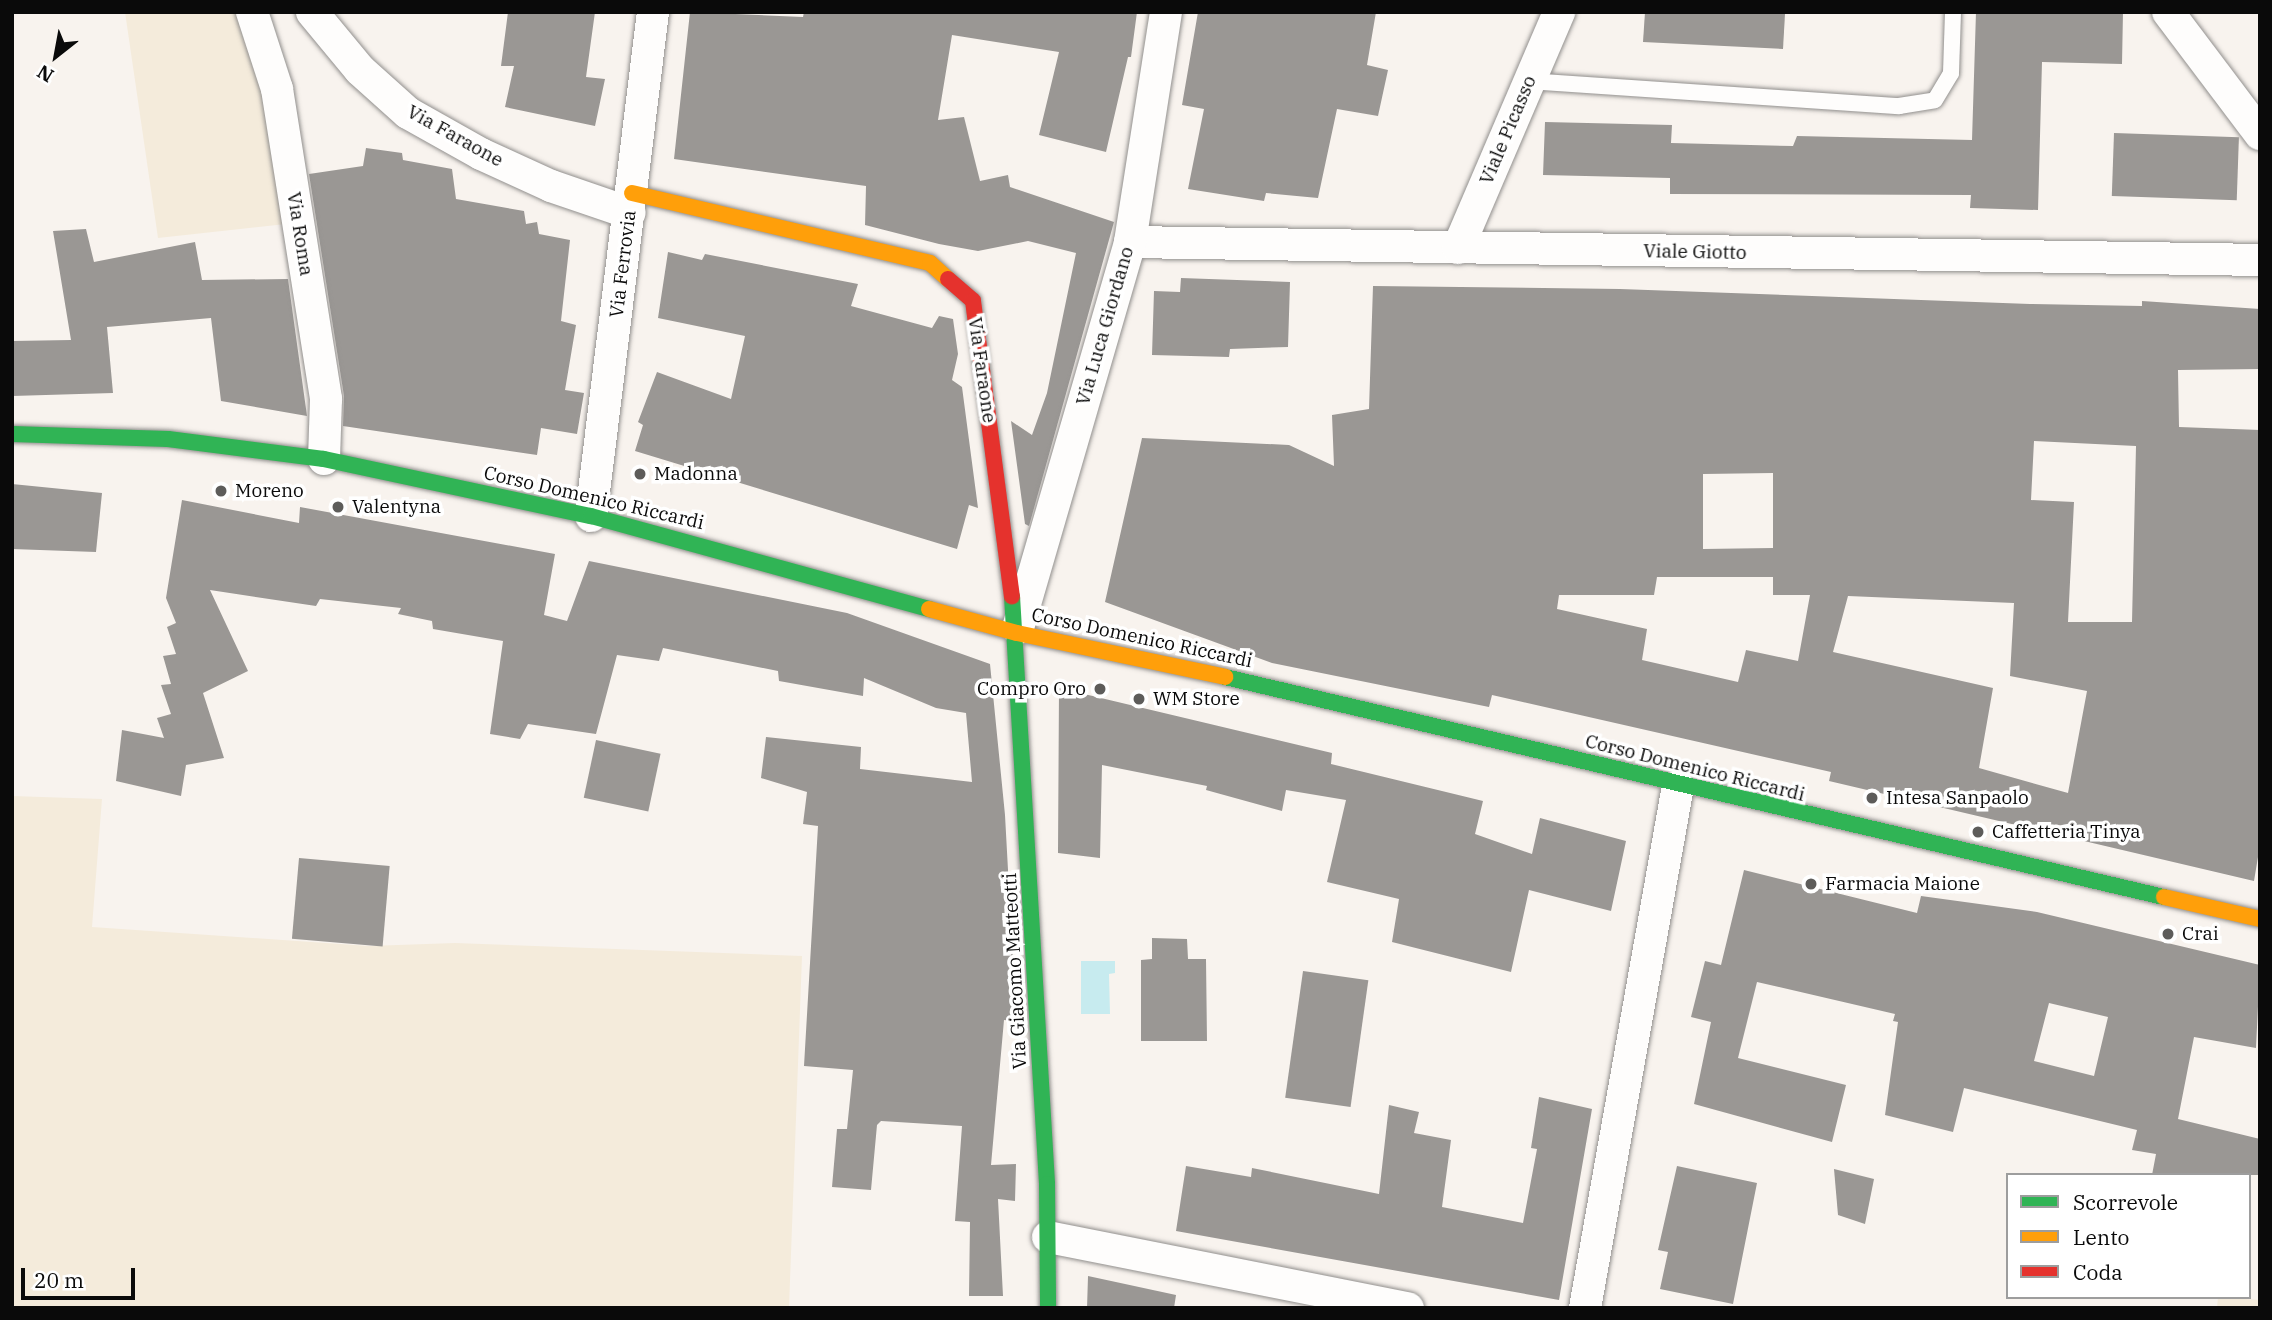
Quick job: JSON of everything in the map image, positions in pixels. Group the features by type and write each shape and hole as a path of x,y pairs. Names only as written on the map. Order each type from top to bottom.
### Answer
{"main road":[{"name":"Via Faraone","path":"631,203 930,262 973,301 1017,633"},
{"name":"Corso Domenico Riccardi","path":"12,434 168,439 324,459 591,516 1017,633 1253,683 1678,786 2260,919"},
{"name":"Via Giacomo Matteotti","path":"1017,633 1048,1237 1048,1308"}],"street":[{"name":"Via Roma","path":"252,12 277,89 326,399 324,459"},
{"name":"Via Faraone","path":"312,12 360,70 408,113 516,170 631,203"},
{"name":"Via Ferrovia","path":"591,516 653,12"},
{"name":"Via Luca Giordano","path":"1017,633 1130,242 1166,12"},
{"name":"Viale Picasso","path":"1458,248 1559,12"},
{"path":"2168,12 2260,134"},
{"name":"Viale Giotto","path":"1130,242 2260,260"},
{"path":"1585,1308 1678,786"},
{"path":"1048,1237 1408,1308"}],"lane":[{"path":"1528,81 1899,106 1935,100 1951,73 1952,12"}],"shaded area":[{"path":"125,12 236,12 259,63 286,224 158,238"},
{"path":"12,796 102,799 92,927 369,946 455,943 802,956 789,1308 12,1308"},
{"path":"2218,1299 2260,1300 2260,1308 2217,1308"}],"water":[{"path":"1081,961 1115,961 1115,973 1109,974 1110,1014 1081,1014"}],"building":[{"path":"508,12 595,12 586,77 605,79 595,126 505,107 514,66 501,66"},
{"path":"690,12 803,17 804,12 1137,12 1131,57 1128,57 1106,152 1039,135 1059,52 952,35 938,120 964,117 980,181 1008,175 1010,187 1114,222 1029,526 1025,524 1011,421 1032,435 1047,393 1076,253 1028,241 978,251 939,244 865,225 866,186 674,159"},
{"path":"1198,12 1376,12 1367,65 1388,70 1378,116 1337,109 1318,198 1266,193 1264,201 1188,189 1204,109 1182,105"},
{"path":"1645,12 1785,14 1783,49 1643,42"},
{"path":"1976,12 2123,12 2122,64 2042,62 2038,210 1970,208 1971,195 1670,194 1670,178 1543,175 1545,122 1672,125 1671,143 1793,146 1797,136 1972,140"},
{"path":"2114,133 2239,137 2237,200 2112,196"},
{"path":"366,148 402,153 403,160 452,169 456,199 524,211 526,224 537,222 539,234 570,240 561,321 576,325 565,390 584,393 577,434 541,428 537,455 343,426 344,396 309,174 363,166"},
{"path":"86,229 94,262 195,242 202,280 288,279 307,416 221,401 211,318 107,327 113,393 12,396 12,341 71,340 53,231"},
{"path":"668,252 702,260 705,254 858,284 851,306 932,328 939,316 953,319 958,354 952,380 962,387 978,508 969,505 957,549 635,451 643,425 638,422 657,372 731,399 745,336 658,318"},
{"path":"1181,278 1290,282 1288,347 1230,349 1229,357 1152,355 1154,291 1180,292"},
{"path":"1373,286 1620,289 2030,304 2142,306 2142,301 2260,309 2260,369 2178,370 2179,427 2260,430 2260,845 2254,881 1829,781 1831,772 1492,695 1489,707 1272,663 1105,602 1142,438 1289,445 1334,466 1332,415 1369,409","holes":["2034,441 2136,446 2132,622 2068,622 2074,502 2031,500","1773,473 1773,548 1703,549 1703,474","1657,577 1773,577 1773,595 1810,595 1798,661 1746,650 1738,682 1642,660 1647,629 1557,609 1559,595 1654,595","1848,596 2014,603 2010,676 2087,691 2068,793 1979,768 1993,688 1833,652"]},
{"path":"12,484 102,493 96,552 12,549"},
{"path":"182,500 299,523 300,507 555,554 544,615 567,621 589,561 847,613 990,664 1005,815 1015,998 1014,1021 1004,1020 991,1165 1016,1164 1015,1201 998,1199 1003,1296 969,1296 970,1222 955,1221 962,1126 881,1121 877,1125 871,1190 832,1187 837,1129 847,1129 853,1070 804,1066 818,826 803,824 807,792 761,778 766,737 861,747 860,769 972,782 966,713 936,708 864,678 863,696 779,681 778,671 663,648 659,661 617,655 596,734 528,724 520,739 490,734 503,641 433,629 432,621 398,614 401,608 320,599 316,606 210,590 248,671 203,693 224,758 186,765 181,796 116,781 122,730 164,738 157,718 171,714 161,685 171,684 163,656 176,654 167,627 176,623 166,598"},
{"path":"1059,688 1332,753 1331,764 1483,801 1475,834 1532,854 1540,818 1626,841 1611,911 1529,890 1511,972 1392,942 1399,899 1327,882 1346,800 1286,790 1282,811 1206,790 1207,786 1102,765 1100,858 1058,853"},
{"path":"596,740 661,754 648,811 584,798"},
{"path":"299,858 390,866 383,947 292,939"},
{"path":"1744,870 1917,913 1921,896 2037,912 2260,965 2256,1048 2194,1037 2178,1119 2260,1139 2260,1175 2152,1173 2156,1154 2132,1150 2137,1130 1964,1088 1953,1132 1885,1115 1898,1022 1893,1021 1895,1014 1757,982 1738,1058 1846,1085 1832,1142 1694,1104 1711,1022 1691,1017 1705,961 1721,965","holes":["2049,1003 2108,1017 2094,1076 2034,1061"]},
{"path":"1152,938 1187,939 1188,959 1206,959 1207,1041 1141,1041 1141,960 1152,959"},
{"path":"1303,971 1368,980 1351,1107 1285,1098"},
{"path":"1539,1097 1592,1109 1559,1300 1176,1231 1186,1166 1251,1177 1252,1168 1379,1194 1389,1105 1419,1112 1414,1133 1451,1140 1442,1207 1523,1223 1537,1149 1531,1148"},
{"path":"1677,1166 1757,1183 1733,1304 1660,1289 1668,1252 1658,1250"},
{"path":"1834,1169 1874,1179 1865,1224 1838,1215"},
{"path":"1088,1276 1176,1295 1174,1308 1087,1308"}],"traffic: fast":[{"path":"12,434 168,439 324,459 591,516 929,609"},
{"path":"1012,596 1047,1184 1048,1308"},
{"path":"1225,677 2164,897"}],"traffic: slow":[{"path":"632,193 930,263 948,279"},
{"path":"929,609 1017,633 1225,677"},
{"path":"2164,897 2260,919"}],"traffic: jam":[{"path":"948,279 973,301 1012,596"}],"place":[{"name":"Madonna","path":"640,474"},
{"name":"Moreno","path":"221,491"},
{"name":"Valentyna","path":"338,507"},
{"name":"Compro Oro","path":"1100,689"},
{"name":"WM Store","path":"1139,699"},
{"name":"Intesa Sanpaolo","path":"1872,798"},
{"name":"Caffetteria Tinya","path":"1978,832"},
{"name":"Farmacia Maione","path":"1811,884"},
{"name":"Crai","path":"2168,934"}]}
